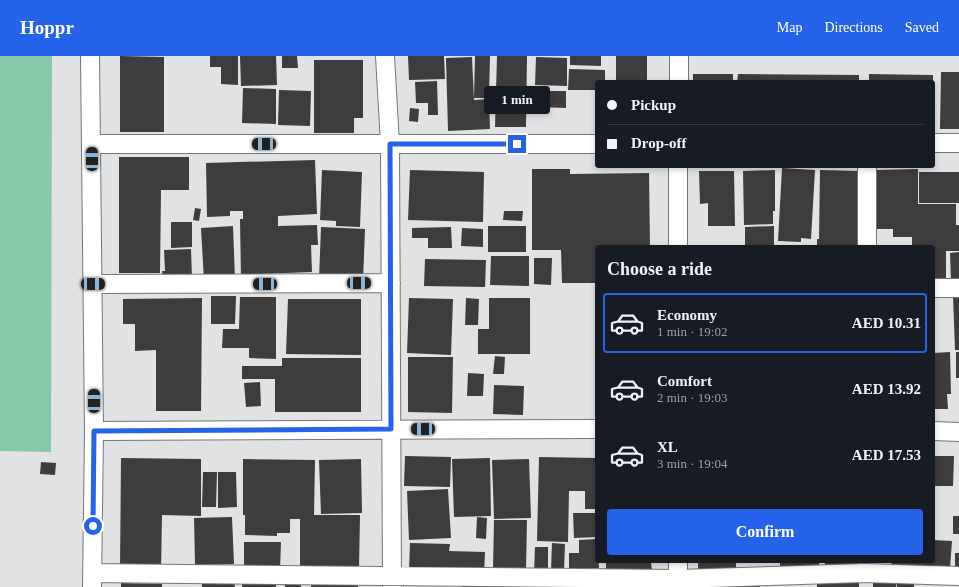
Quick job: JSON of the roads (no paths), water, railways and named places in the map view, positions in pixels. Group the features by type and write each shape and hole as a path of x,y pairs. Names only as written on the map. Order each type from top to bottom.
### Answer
{"street":[{"path":"90,56 94,431 92,580 678,583 864,574 959,576"},
{"path":"385,56 390,144 392,581"},
{"path":"679,56 679,80"},
{"path":"935,143 959,143"},
{"path":"92,144 595,144"},
{"path":"678,168 678,245"},
{"path":"867,168 867,245"},
{"path":"93,284 390,283"},
{"path":"935,288 959,288"},
{"path":"94,431 595,429"},
{"path":"935,431 959,432"},
{"path":"678,563 678,583"}]}
